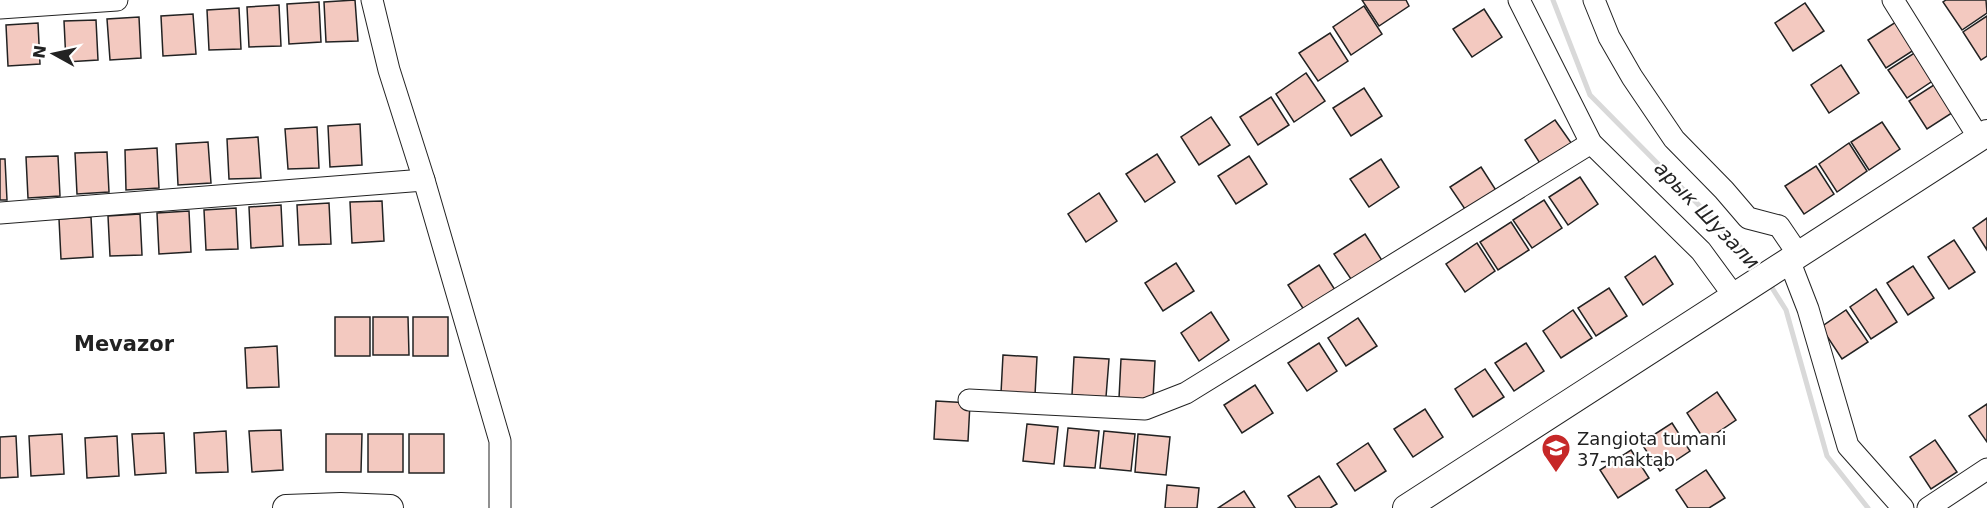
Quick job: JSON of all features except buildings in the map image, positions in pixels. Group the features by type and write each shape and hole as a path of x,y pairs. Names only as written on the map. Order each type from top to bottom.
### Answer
{"main road":[{"path":"1406,508 1983,136"},
{"path":"286,508 341,506 390,508"}],"street":[{"path":"0,8 117,0"},
{"path":"372,0 389,70 424,180 500,441 500,508"},
{"path":"1518,0 1591,143 1742,291"},
{"path":"1594,0 1609,37 1674,139 1748,218 1779,226 1808,309 1848,446 1903,508"},
{"path":"1893,0 1983,136"},
{"path":"969,400 1145,409 1186,393 1591,143"},
{"path":"0,213 424,180"},
{"path":"1928,508 1987,469"}],"waterway":[{"name":"арык Шузали","path":"1553,0 1590,95 1754,261 1760,270"},
{"name":"арык Шузали","path":"1769,283 1786,310 1827,456 1868,508"}],"place":[{"name":"Zangiota tumani 37-maktab","path":"1556,474"}],"district":[{"name":"Mevazor","path":"124,344"}]}
